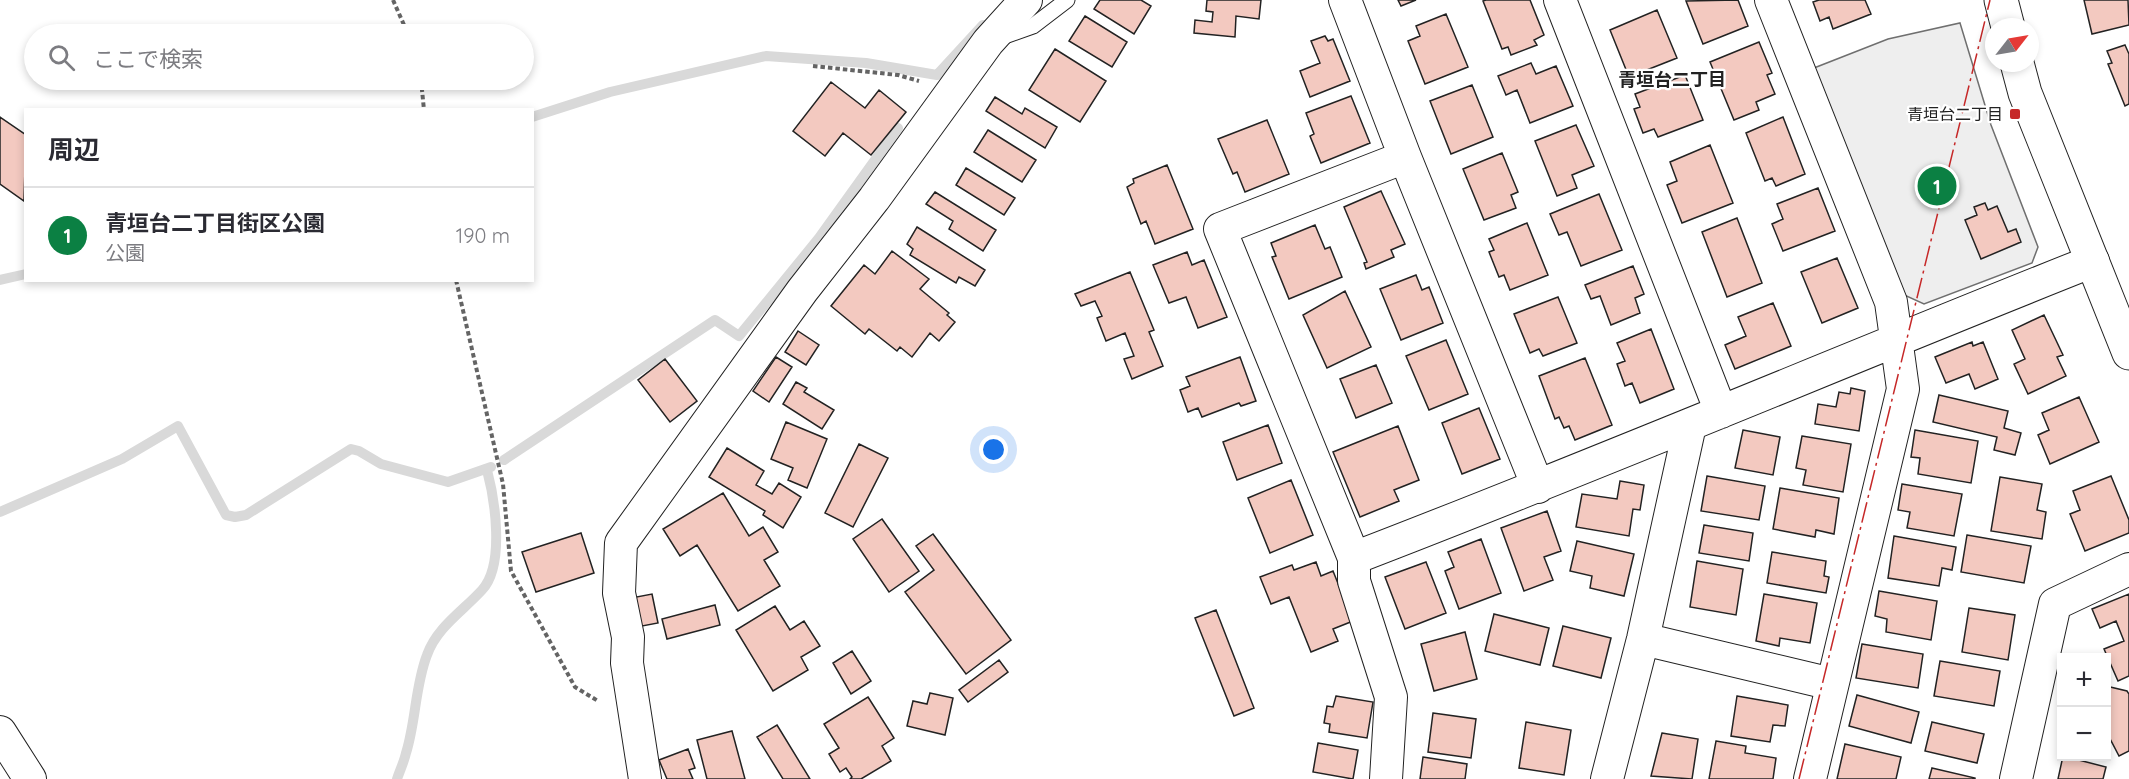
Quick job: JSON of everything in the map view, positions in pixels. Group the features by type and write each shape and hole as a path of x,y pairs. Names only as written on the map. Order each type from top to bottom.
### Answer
{"street":[{"path":"645,779 627,663 628,637 619,593 621,543 788,309 874,199 988,42 1026,0"},
{"path":"1345,0 1405,157 1538,487"},
{"path":"1560,0 1721,412"},
{"path":"1771,0 1891,302 1903,388 1810,779"},
{"path":"2001,0 2006,18"},
{"path":"2019,72 2025,93 2129,353"},
{"path":"1386,779 1391,697 1354,580 1354,558 1220,229 1405,157"},
{"path":"1354,558 1538,487 2093,261"},
{"path":"1607,779 1643,639 1690,425"},
{"path":"2016,779 2055,604 2129,569"},
{"path":"1643,639 1832,684"},
{"path":"0,732 30,779"}],"lane":[{"path":"988,42 1033,26 1067,0"}],"path":[{"path":"393,0 404,24"},
{"path":"813,66 898,75 951,93"},
{"path":"422,90 424,108"},
{"path":"456,282 503,484 511,571 575,687 635,723"}],"shaded area":[{"path":"1960,23 1991,125 2038,247 2032,263 1924,304 1902,294 1814,68 1888,39"}],"building":[{"path":"1100,0 1141,0 1151,6 1134,34 1094,9"},
{"path":"1207,0 1261,0 1259,19 1236,16 1235,37 1194,33 1195,20 1212,22 1213,12 1206,11"},
{"path":"1398,0 1416,0 1401,6"},
{"path":"1530,0 1544,35 1534,40 1537,45 1511,55 1508,47 1502,49 1483,1"},
{"path":"1738,0 1748,26 1703,44 1686,1"},
{"path":"1865,0 1871,14 1833,29 1829,17 1820,21 1813,2"},
{"path":"2084,0 2128,0 2129,25 2092,34"},
{"path":"1657,10 1677,58 1629,77 1610,30"},
{"path":"1446,14 1468,67 1425,84 1408,41 1420,36 1416,26"},
{"path":"1085,16 1127,42 1112,67 1069,41"},
{"path":"1325,36 1328,41 1333,39 1350,81 1310,97 1300,71 1320,63 1311,41"},
{"path":"1759,42 1772,73 1767,75 1775,94 1756,102 1759,110 1734,120 1710,62"},
{"path":"2125,45 2129,54 2129,104 2125,106 2108,64 2112,63 2107,51"},
{"path":"1055,49 1106,81 1080,122 1029,90"},
{"path":"1531,63 1536,74 1556,66 1573,106 1530,123 1517,90 1506,95 1498,76"},
{"path":"1685,75 1703,120 1658,137 1654,129 1643,133 1634,109 1640,107 1635,94"},
{"path":"831,82 865,108 879,90 906,112 871,155 843,133 825,156 793,131"},
{"path":"1472,85 1493,137 1451,154 1430,101"},
{"path":"1351,96 1370,143 1321,163 1310,136 1314,134 1306,113"},
{"path":"995,97 1022,114 1025,108 1057,127 1045,148 986,111"},
{"path":"0,117 24,134 24,201 0,184"},
{"path":"1783,117 1805,174 1776,186 1772,178 1765,181 1746,133"},
{"path":"1267,120 1289,174 1245,192 1237,172 1233,174 1218,139"},
{"path":"1576,125 1594,166 1572,175 1577,188 1557,196 1535,141"},
{"path":"988,130 1036,160 1022,182 974,152"},
{"path":"1710,145 1733,203 1682,223 1667,185 1677,181 1670,162"},
{"path":"1502,153 1518,192 1511,195 1516,208 1484,220 1463,169"},
{"path":"1167,165 1193,229 1155,244 1146,221 1141,224 1127,187 1134,183 1133,179"},
{"path":"966,168 1015,198 1004,215 956,185"},
{"path":"1818,188 1835,231 1783,251 1772,224 1783,219 1777,204"},
{"path":"1381,191 1405,244 1391,250 1394,257 1366,269 1364,263 1367,262 1344,207"},
{"path":"935,192 996,230 983,251 949,229 953,221 926,204"},
{"path":"1599,194 1622,250 1581,266 1567,232 1559,235 1550,214"},
{"path":"1985,203 1988,210 1997,206 2008,232 2016,229 2021,242 1981,259 1965,220 1977,215 1974,207"},
{"path":"1737,218 1762,283 1727,297 1702,232"},
{"path":"1527,223 1548,275 1510,290 1504,275 1499,277 1489,252 1494,250 1489,239"},
{"path":"1315,225 1325,249 1330,247 1342,277 1289,299 1272,257 1276,256 1271,243"},
{"path":"917,227 985,270 975,286 959,277 956,283 910,255 913,249 907,244"},
{"path":"892,251 929,279 920,289 949,313 947,315 955,322 939,341 930,333 912,357 900,347 897,351 869,329 865,334 831,306 864,265 875,274"},
{"path":"1187,252 1192,265 1204,260 1227,317 1198,328 1186,297 1169,303 1153,265"},
{"path":"1837,258 1858,308 1822,323 1801,272"},
{"path":"1633,266 1644,294 1635,298 1640,313 1611,325 1600,296 1591,299 1585,285"},
{"path":"1130,272 1154,330 1149,332 1163,366 1132,379 1124,359 1134,356 1125,333 1106,341 1097,318 1102,316 1095,301 1081,306 1075,294"},
{"path":"1416,275 1422,290 1429,287 1443,323 1401,340 1380,289"},
{"path":"1345,291 1371,347 1327,368 1303,315"},
{"path":"1558,297 1577,343 1543,356 1539,349 1530,353 1514,314"},
{"path":"1773,303 1791,346 1735,369 1725,345 1746,336 1738,317"},
{"path":"2044,315 2063,355 2057,357 2066,376 2028,394 2014,364 2025,359 2012,330"},
{"path":"1651,329 1674,389 1640,403 1632,383 1625,386 1617,364 1625,361 1617,343"},
{"path":"798,331 819,345 806,365 785,352"},
{"path":"1446,340 1468,394 1429,410 1406,356"},
{"path":"1972,342 1973,346 1983,342 1998,379 1975,389 1969,374 1946,383 1935,357"},
{"path":"776,357 792,367 769,402 753,391"},
{"path":"1240,357 1256,401 1241,406 1239,403 1202,417 1198,408 1188,412 1180,390 1190,386 1186,377"},
{"path":"1585,358 1612,425 1575,440 1569,426 1564,428 1559,417 1555,419 1539,376"},
{"path":"665,359 697,401 670,422 638,380"},
{"path":"1376,365 1392,403 1356,418 1340,379"},
{"path":"796,382 807,388 804,392 834,410 822,429 783,404"},
{"path":"1851,388 1865,391 1859,431 1815,424 1818,404 1836,407 1839,392 1850,394"},
{"path":"1939,395 2008,411 2004,428 2021,433 2015,455 1994,450 1997,437 1933,422"},
{"path":"2079,397 2099,442 2050,464 2038,435 2049,430 2042,413"},
{"path":"1479,408 1500,459 1462,474 1442,423"},
{"path":"786,422 827,439 807,488 788,480 793,468 771,459"},
{"path":"1268,425 1282,463 1237,480 1223,442"},
{"path":"1398,426 1419,480 1394,490 1399,501 1360,517 1333,452"},
{"path":"1743,430 1780,437 1773,475 1735,468"},
{"path":"1915,430 1978,441 1971,483 1918,474 1920,458 1911,457"},
{"path":"1802,436 1851,444 1843,492 1803,485 1806,470 1796,468"},
{"path":"859,444 888,458 853,527 825,513"},
{"path":"727,448 764,471 756,485 772,494 779,483 801,497 783,528 763,515 765,511 709,477"},
{"path":"1707,476 1765,486 1759,520 1701,511"},
{"path":"2111,476 2129,520 2129,533 2085,551 2070,514 2080,510 2073,491"},
{"path":"2000,477 2042,484 2037,510 2046,512 2042,539 1991,531"},
{"path":"1291,480 1313,535 1270,553 1248,498"},
{"path":"1620,481 1644,485 1640,510 1633,509 1629,536 1576,527 1582,494 1617,499"},
{"path":"1902,484 1962,494 1954,536 1907,528 1910,512 1898,510"},
{"path":"1780,488 1839,498 1834,534 1816,530 1815,537 1773,529"},
{"path":"723,493 749,536 763,527 778,552 764,560 780,586 738,611 697,545 680,556 663,529"},
{"path":"1547,511 1561,551 1544,557 1553,580 1524,591 1501,528"},
{"path":"882,519 919,571 889,592 853,539"},
{"path":"1704,525 1753,533 1749,561 1699,553"},
{"path":"581,533 594,573 536,592 522,552"},
{"path":"933,534 1011,640 966,674 905,592 934,570 916,546"},
{"path":"1967,535 2031,546 2024,583 1961,572"},
{"path":"1894,536 1956,547 1952,570 1942,568 1939,586 1888,578"},
{"path":"1481,539 1501,593 1459,609 1445,571 1454,567 1448,552"},
{"path":"1577,541 1634,554 1624,596 1590,588 1592,576 1570,571"},
{"path":"1772,552 1826,561 1824,576 1829,577 1826,593 1767,583"},
{"path":"1697,561 1743,569 1736,615 1690,607"},
{"path":"1316,562 1321,576 1333,571 1353,621 1333,629 1338,641 1311,652 1289,597 1271,604 1260,577 1292,565 1294,570"},
{"path":"1426,562 1446,613 1405,629 1385,577"},
{"path":"1879,591 1937,601 1931,640 1886,632 1887,619 1875,616"},
{"path":"652,594 658,623 637,627 631,598"},
{"path":"1764,594 1817,603 1810,643 1780,638 1779,646 1756,641"},
{"path":"2129,594 2129,676 2118,681 2111,665 2111,653 2106,653 2104,649 2124,641 2116,621 2100,628 2092,609"},
{"path":"715,605 720,625 667,639 662,619"},
{"path":"775,606 790,630 804,621 820,646 801,657 808,670 773,691 736,630"},
{"path":"1969,608 2015,615 2008,660 1962,652"},
{"path":"1216,610 1254,708 1234,716 1195,618"},
{"path":"1494,614 1549,628 1540,665 1485,651"},
{"path":"1563,626 1611,638 1601,678 1553,666"},
{"path":"1465,632 1477,679 1434,691 1421,644"},
{"path":"1862,644 1923,654 1918,688 1856,678"},
{"path":"852,651 871,681 851,694 833,663"},
{"path":"999,660 1008,672 968,702 959,690"},
{"path":"1940,661 2000,671 1994,706 1934,696"},
{"path":"2111,687 2127,691 2129,694 2129,751 2119,756 2111,741"},
{"path":"930,693 953,698 945,735 907,726 913,701 927,704"},
{"path":"1857,695 1919,712 1911,743 1849,726"},
{"path":"1336,696 1373,702 1367,738 1329,732 1330,724 1324,723 1327,706 1333,707"},
{"path":"1737,696 1788,705 1785,726 1773,725 1770,742 1731,736"},
{"path":"868,697 894,738 882,746 891,761 861,779 850,779 852,777 846,768 840,772 829,754 839,748 824,724"},
{"path":"1433,713 1476,719 1471,758 1428,752"},
{"path":"1526,722 1571,730 1564,775 1519,768"},
{"path":"1932,722 1984,734 1977,763 1925,751"},
{"path":"777,725 810,779 783,779 757,737"},
{"path":"732,731 745,779 707,779 697,740"},
{"path":"1662,733 1698,739 1692,779 1651,776"},
{"path":"1716,741 1746,746 1745,753 1776,758 1773,779 1709,779"},
{"path":"1318,743 1358,750 1353,779 1313,772"},
{"path":"1845,744 1901,757 1896,779 1837,779"},
{"path":"688,749 695,768 689,770 693,779 667,779 659,760"},
{"path":"1423,757 1467,764 1465,779 1420,779"},
{"path":"2062,761 2083,761 2106,767 2103,779 2058,779"},
{"path":"1932,768 1975,778 1975,779 1929,779"}],"waterway":[{"path":"534,116 610,92 766,56 866,63 937,75 983,25"},
{"path":"504,460 715,320 739,336 819,238 898,128"},
{"path":"0,280 24,274"},
{"path":"0,512 122,459 178,426 226,515 235,517 246,515 351,449 381,464 448,482 491,467"},
{"path":"397,779 409,741 423,667 431,645 444,628 482,590 494,565 495,515 487,470"}],"power":[{"path":"1799,779 1990,0"}],"place":[{"name":"青垣台二丁目","path":"2015,114"},
{"name":"青垣台二丁目街区公園","path":"1937,186"}],"district":[{"name":"青垣台二丁目","path":"1672,80"}]}
